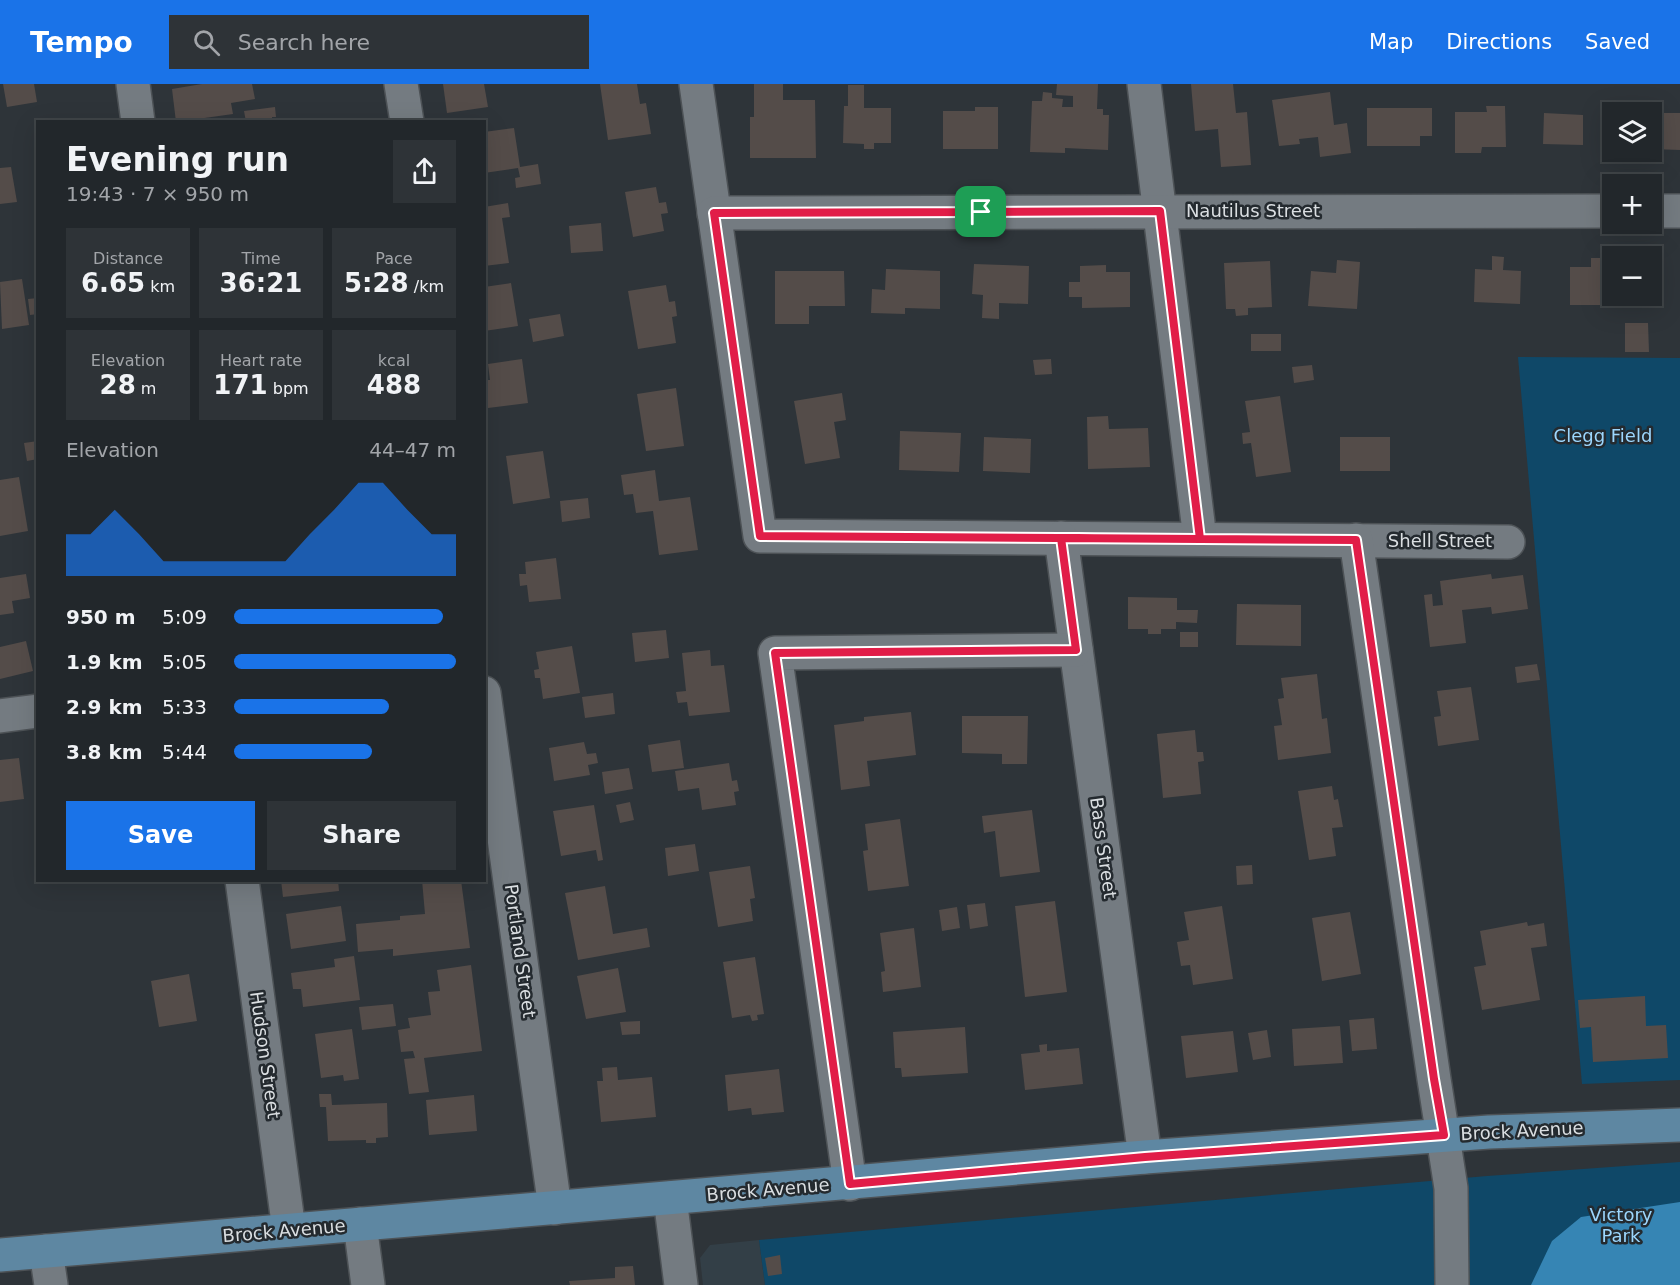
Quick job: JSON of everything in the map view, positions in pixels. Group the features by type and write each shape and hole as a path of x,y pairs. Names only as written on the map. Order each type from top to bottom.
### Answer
{"main road":[{"name":"Brock Avenue","path":"0,1255 1145,1157 1444,1135 1680,1125"}],"street":[{"path":"133,84 138,120"},
{"path":"401,84 406,120"},
{"path":"696,84 714,213"},
{"path":"1144,84 1200,539"},
{"name":"Nautilus Street","path":"714,213 1602,211"},
{"path":"1662,211 1680,211"},
{"name":"Shell Street","path":"714,213 760,536 1508,542"},
{"name":"Bass Street","path":"1061,538 1145,1157"},
{"path":"1356,540 1451,1188 1452,1285"},
{"path":"850,1184 775,653 1076,650"},
{"name":"Portland Street","path":"486,708 555,1208"},
{"path":"0,716 36,711"},
{"name":"Hudson Street","path":"242,882 289,1230"},
{"path":"670,1198 681,1285"},
{"path":"360,1224 368,1285"},
{"path":"46,1251 51,1285"}],"shaded area":[{"path":"1680,1202 1680,1285 1531,1285 1552,1241 1581,1217"},
{"path":"759,1240 765,1285 703,1285 700,1258 710,1245"}],"green space":[{"name":"Clegg Field","path":"1518,357 1680,358 1680,1080 1582,1084"},
{"name":"Victory Park","path":"1680,1162 1680,1285 765,1285 759,1240 1487,1176"}],"building":[{"path":"3,84 34,84 37,102 7,107"},
{"path":"202,84 252,84 255,99 231,103 233,114 176,120 172,89"},
{"path":"443,84 484,84 488,107 447,113"},
{"path":"600,84 637,84 640,104 646,103 651,134 608,140"},
{"path":"754,84 783,84 783,100 815,100 816,158 750,158 750,117 754,117"},
{"path":"1057,84 1098,84 1097,109 1103,109 1103,115 1109,115 1108,150 1065,148 1065,153 1030,152 1032,101 1042,101 1043,92 1052,93 1052,98 1063,99 1062,107 1073,107 1073,96 1056,95"},
{"path":"1191,84 1233,84 1236,113 1247,112 1251,165 1221,167 1218,129 1195,131"},
{"path":"848,85 864,85 864,108 891,108 891,143 874,143 874,149 864,149 864,144 843,143 844,106 848,106"},
{"path":"1330,92 1334,125 1347,123 1351,153 1320,157 1318,137 1299,139 1300,144 1279,146 1272,100"},
{"path":"1486,106 1505,106 1506,147 1482,147 1481,153 1455,153 1455,112 1487,112"},
{"path":"275,107 276,117 272,117 272,120 246,120 244,111"},
{"path":"975,107 998,107 998,149 943,149 943,111 975,111"},
{"path":"1367,108 1432,108 1432,136 1420,136 1420,146 1367,146"},
{"path":"1544,113 1583,115 1583,145 1543,144"},
{"path":"1662,113 1680,113 1680,150 1662,149"},
{"path":"514,128 520,167 538,164 541,184 516,188 515,178 520,177 518,168 486,173 486,132"},
{"path":"11,167 17,202 0,204 0,168"},
{"path":"656,187 659,203 666,202 668,213 661,214 664,231 633,237 625,192"},
{"path":"508,203 510,217 502,218 509,263 486,266 486,207"},
{"path":"601,223 603,251 571,253 569,226"},
{"path":"1492,256 1504,257 1503,270 1521,271 1520,304 1474,302 1475,269 1492,270"},
{"path":"1591,258 1601,258 1602,305 1570,305 1570,267 1591,267"},
{"path":"1337,260 1360,262 1357,309 1308,306 1311,271 1336,273"},
{"path":"1270,261 1272,307 1248,308 1248,315 1236,316 1235,309 1226,309 1224,263"},
{"path":"974,264 1029,266 1028,304 999,303 999,319 982,318 983,295 972,294"},
{"path":"1106,265 1106,272 1130,272 1130,307 1082,308 1082,297 1069,297 1069,282 1080,282 1080,266"},
{"path":"886,269 940,271 940,309 905,308 905,314 871,313 872,289 885,290"},
{"path":"775,271 844,271 845,306 809,306 809,324 775,324"},
{"path":"22,279 29,325 2,329 0,282"},
{"path":"511,283 518,326 486,331 486,287"},
{"path":"666,285 669,302 675,301 677,316 672,317 676,343 638,349 628,291"},
{"path":"36,298 36,314 30,315 28,299"},
{"path":"560,314 564,336 533,342 529,319"},
{"path":"1625,323 1648,323 1649,352 1625,352"},
{"path":"1251,334 1281,334 1281,351 1251,351"},
{"path":"522,359 528,403 488,408 486,380 490,380 488,364"},
{"path":"1051,359 1052,374 1035,375 1033,360"},
{"path":"1312,365 1314,380 1294,383 1292,367"},
{"path":"676,388 684,446 646,451 637,394"},
{"path":"842,393 846,420 834,422 840,458 805,464 794,401"},
{"path":"1280,396 1291,472 1256,477 1251,443 1243,444 1242,433 1250,432 1245,401"},
{"path":"1108,416 1109,429 1148,428 1150,467 1088,469 1087,417"},
{"path":"900,431 961,433 959,472 899,470"},
{"path":"984,437 1031,439 1030,473 983,471"},
{"path":"1340,437 1390,437 1390,471 1340,471"},
{"path":"36,441 36,459 27,461 24,443"},
{"path":"543,451 550,498 513,504 506,456"},
{"path":"655,470 659,501 690,497 698,550 659,555 653,511 636,513 633,494 624,495 621,475"},
{"path":"19,477 28,531 0,536 0,480"},
{"path":"588,498 590,518 562,522 560,501"},
{"path":"556,558 561,599 529,602 527,585 520,586 519,574 526,574 525,562"},
{"path":"26,574 30,598 12,601 14,613 0,615 0,578"},
{"path":"1491,574 1492,579 1523,575 1528,609 1492,614 1491,607 1462,610 1466,643 1430,647 1424,595 1432,594 1433,606 1443,605 1440,581"},
{"path":"1128,597 1177,598 1177,610 1198,610 1197,623 1176,622 1176,629 1161,629 1161,634 1148,634 1148,629 1128,629"},
{"path":"1237,604 1301,605 1301,646 1236,645"},
{"path":"666,630 669,658 635,662 632,633"},
{"path":"1180,632 1198,632 1198,647 1180,647"},
{"path":"26,641 33,671 0,679 0,647"},
{"path":"572,646 580,693 543,699 540,678 535,678 534,670 539,669 536,652"},
{"path":"710,650 711,666 724,665 730,712 689,716 687,702 678,703 676,692 686,691 682,653"},
{"path":"1537,664 1540,680 1517,683 1515,667"},
{"path":"1317,674 1322,719 1327,718 1331,753 1278,760 1274,726 1282,725 1278,699 1284,698 1281,678"},
{"path":"1471,687 1479,740 1438,746 1434,717 1441,716 1437,691"},
{"path":"613,693 615,714 585,718 582,697"},
{"path":"911,712 916,755 867,761 870,786 841,790 834,725 864,721 864,717"},
{"path":"962,716 1028,716 1027,764 1002,764 1002,754 962,753"},
{"path":"1195,730 1197,752 1203,752 1204,761 1198,762 1201,794 1163,798 1157,734"},
{"path":"680,740 684,768 652,772 648,745"},
{"path":"584,742 587,754 596,753 598,763 588,765 590,775 554,781 549,748"},
{"path":"19,758 24,799 0,802 0,760"},
{"path":"729,763 732,781 737,780 739,791 734,792 736,805 702,810 699,788 678,791 675,771"},
{"path":"629,768 633,789 605,794 602,772"},
{"path":"1332,786 1334,800 1338,799 1343,827 1332,828 1336,856 1309,860 1298,791"},
{"path":"630,802 634,820 620,823 616,805"},
{"path":"594,805 603,860 598,861 596,850 561,856 553,811"},
{"path":"1032,810 1040,872 1000,877 995,831 984,833 982,816"},
{"path":"900,819 909,886 868,891 863,851 868,850 865,824"},
{"path":"695,844 699,871 668,876 665,848"},
{"path":"1252,865 1253,884 1237,885 1236,866"},
{"path":"750,866 755,898 750,899 753,921 718,927 709,872"},
{"path":"281,882 338,882 339,891 283,897"},
{"path":"422,882 461,882 470,948 393,956 393,949 358,952 356,924 400,920 400,916 425,914"},
{"path":"605,886 613,934 647,928 650,947 578,960 565,893"},
{"path":"1055,901 1067,992 1025,997 1015,906"},
{"path":"985,903 988,926 970,929 967,905"},
{"path":"341,906 346,941 291,949 286,914"},
{"path":"1222,906 1233,979 1193,985 1190,965 1181,966 1177,942 1189,940 1184,912"},
{"path":"957,907 960,928 942,931 939,910"},
{"path":"1350,912 1361,974 1322,981 1312,918"},
{"path":"1527,922 1528,926 1544,923 1547,946 1531,948 1540,1000 1482,1010 1474,967 1486,965 1480,931"},
{"path":"914,928 921,987 883,992 881,972 885,971 880,933"},
{"path":"354,956 360,1000 303,1007 301,989 293,989 291,973 335,967 334,959"},
{"path":"755,957 764,1014 757,1015 758,1020 752,1021 750,1015 732,1018 723,962"},
{"path":"471,965 482,1051 424,1058 429,1092 409,1094 404,1059 415,1058 413,1051 401,1052 398,1030 410,1028 408,1018 431,1015 428,992 440,991 437,970"},
{"path":"618,968 626,1012 586,1019 577,976"},
{"path":"189,974 197,1021 159,1027 151,981"},
{"path":"1645,996 1646,1026 1666,1025 1668,1058 1593,1062 1591,1027 1580,1028 1578,1000"},
{"path":"393,1004 396,1026 362,1030 359,1007"},
{"path":"1374,1018 1377,1049 1352,1051 1349,1020"},
{"path":"640,1021 640,1034 622,1035 620,1022"},
{"path":"1340,1026 1343,1063 1294,1066 1292,1029"},
{"path":"965,1027 968,1073 902,1077 901,1068 895,1068 893,1032"},
{"path":"352,1029 359,1079 344,1081 343,1075 321,1078 315,1034"},
{"path":"1267,1030 1271,1057 1253,1060 1248,1033"},
{"path":"1233,1031 1238,1072 1186,1078 1181,1036"},
{"path":"1047,1044 1047,1051 1079,1048 1083,1084 1025,1090 1021,1054 1040,1052 1039,1045"},
{"path":"617,1067 618,1080 652,1077 656,1117 601,1122 597,1081 603,1081 602,1068"},
{"path":"779,1069 784,1112 752,1115 751,1108 728,1111 725,1075"},
{"path":"319,1094 331,1094 332,1105 387,1103 388,1137 376,1138 376,1143 366,1143 366,1140 328,1141 326,1107 320,1107"},
{"path":"474,1095 477,1131 429,1135 426,1100"},
{"path":"780,1255 782,1274 768,1276 765,1258"},
{"path":"633,1266 635,1285 570,1285 569,1281 615,1278 615,1267"}],"route":[{"path":"981,212 714,213 760,536 1061,538 1130,539 1200,539 1278,540 1356,540 1444,1135 1145,1157 850,1184 775,653 1076,650 1061,538 1200,539 1160,211 981,212"}]}
